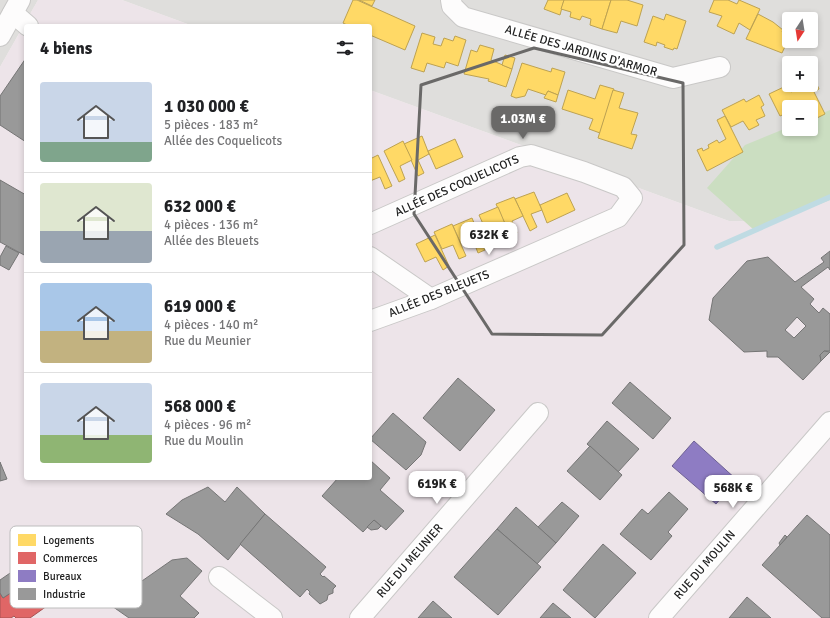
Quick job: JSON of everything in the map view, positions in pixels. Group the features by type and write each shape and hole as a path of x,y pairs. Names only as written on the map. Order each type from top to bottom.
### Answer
{"street":[{"name":"ALLÉE DES JARDINS D'ARMOR","path":"451,0 452,6 463,16 673,78 720,67"},
{"path":"0,36 16,7 27,24"},
{"name":"ALLÉE DES COQUELICOTS","path":"372,223 520,157 532,155 584,172 623,187 632,198 618,217"},
{"name":"ALLÉE DES BLEUETS","path":"372,320 431,300 618,217"},
{"path":"372,259 431,300"},
{"name":"RUE DU MEUNIER","path":"360,618 538,413"},
{"name":"RUE DU MOULIN","path":"659,618 830,422"},
{"path":"219,577 272,618"}],"highlighted area":[{"path":"534,48 683,83 684,245 602,335 492,334 414,214 421,85"}],"shaded area":[{"path":"0,0 38,0 24,24 0,67"},
{"path":"38,0 122,0 188,24 24,24"},
{"path":"122,0 830,0 830,198 777,222 729,221 372,91 372,24 188,24"},
{"path":"24,25 24,480 372,480 372,91 729,221 777,222 830,198 830,618 0,618 0,67"}],"green space":[{"path":"830,110 830,200 754,230 707,188 745,145 782,130 782,136 818,136 818,115"}],"building: Logements":[{"path":"353,0 357,0 415,26 405,50 372,36 372,24 343,23"},
{"path":"359,0 375,0 372,6"},
{"path":"548,0 564,0 560,15 544,9"},
{"path":"564,0 611,0 602,29 590,25 591,19 582,16 580,20 570,17 571,12 561,9"},
{"path":"611,0 627,0 643,5 637,26 621,21 617,33 602,29"},
{"path":"714,0 728,0 737,4 739,0 760,9 750,30 739,23 734,34 717,26 722,16 709,12"},
{"path":"666,14 686,21 677,49 674,48 673,50 664,47 665,45 657,42 656,46 644,42 653,16 664,20"},
{"path":"758,14 773,22 782,29 782,48 784,48 782,53 746,39"},
{"path":"422,33 435,37 433,44 441,46 444,38 453,41 455,36 466,40 458,66 446,62 444,68 427,63 424,72 411,68"},
{"path":"480,45 494,49 491,60 512,69 506,87 488,81 489,79 464,74 471,50 477,52"},
{"path":"505,55 515,58 512,69 502,65"},
{"path":"522,63 551,72 552,68 565,72 558,95 548,91 546,95 528,89 525,96 516,98 511,96"},
{"path":"600,85 614,89 600,133 589,129 593,119 562,109 568,90 595,99"},
{"path":"782,88 782,92 814,92 818,100 782,100 782,115 780,116 769,94"},
{"path":"613,90 624,93 619,108 638,113 631,134 637,135 632,149 598,138"},
{"path":"548,91 558,95 556,102 544,98"},
{"path":"759,95 764,105 761,107 765,116 756,120 759,125 749,130 743,121 731,127 722,110 744,99 746,102"},
{"path":"818,100 825,114 818,118"},
{"path":"725,116 743,152 707,171 697,150 702,148 703,151 709,148 708,145 717,140 719,143 726,139 717,120"},
{"path":"495,120 508,125 509,131 493,125"},
{"path":"422,136 429,154 418,160 424,173 418,176 404,144"},
{"path":"455,139 463,157 436,169 428,151"},
{"path":"403,141 412,160 400,166 405,179 399,182 384,151"},
{"path":"378,155 392,186 385,189 380,177 372,180 372,158"},
{"path":"534,192 542,210 531,214 537,227 530,231 515,199"},
{"path":"567,193 575,210 547,223 540,205"},
{"path":"514,197 523,216 512,221 517,233 510,236 496,204"},
{"path":"498,207 506,226 494,231 500,244 493,246 479,215"},
{"path":"472,218 485,250 478,253 473,240 461,244 453,226"},
{"path":"452,224 466,256 459,259 453,245 442,249 434,232"},
{"path":"435,235 449,266 443,270 436,257 425,262 416,244"}],"building: Commerces":[{"path":"0,593 3,598 10,593 10,608 44,608 30,618 16,618 14,616 11,618 0,618"}],"building: Bureaux":[{"path":"694,441 737,480 716,504 672,466"}],"building: Industrie":[{"path":"24,61 24,141 0,125 0,96"},
{"path":"0,180 24,194 24,255 0,242"},
{"path":"6,246 19,253 9,270 0,265 0,257"},
{"path":"830,251 830,270 828,267 801,287 814,299 810,304 819,313 823,308 830,314 830,351 824,351 820,355 821,361 803,380 778,357 767,357 767,351 744,352 709,320 713,298 747,261 768,257 795,282 824,262 821,258","holes":["797,317 806,326 794,338 785,330"]},
{"path":"824,351 830,352 821,361 820,355"},
{"path":"458,378 495,410 460,451 423,418"},
{"path":"630,382 671,418 653,439 612,403"},
{"path":"393,413 426,442 421,455 406,470 372,441 372,437"},
{"path":"607,421 639,449 618,472 587,444"},
{"path":"590,446 622,475 600,500 567,471"},
{"path":"0,462 7,479 0,481"},
{"path":"372,462 390,478 380,490 404,511 386,530 374,520 363,532 322,496 336,480 372,480"},
{"path":"208,487 225,502 237,487 265,514 228,560 198,534 166,514 182,500"},
{"path":"669,492 688,509 668,532 672,536 651,560 620,534 642,509 648,514"},
{"path":"562,502 579,516 556,543 538,527"},
{"path":"516,507 556,543 537,564 497,529"},
{"path":"265,514 326,567 320,574 336,586 333,589 333,593 328,595 327,600 320,604 309,594 310,592 307,589 300,597 240,544"},
{"path":"807,515 830,535 830,618 822,618 762,565"},
{"path":"374,520 381,526 378,529 371,530 367,527"},
{"path":"497,529 541,567 498,615 454,577"},
{"path":"785,535 787,537 780,545 779,543"},
{"path":"603,544 636,573 595,618 563,590"},
{"path":"187,558 202,571 180,596 199,613 194,618 129,618 115,608 142,608 142,581 172,560"},
{"path":"10,573 10,593 3,598 0,593 0,580"},
{"path":"747,597 771,618 729,618"},
{"path":"433,601 452,618 418,618"},
{"path":"553,603 571,618 540,618"}],"waterway":[{"path":"717,247 830,197"}]}
